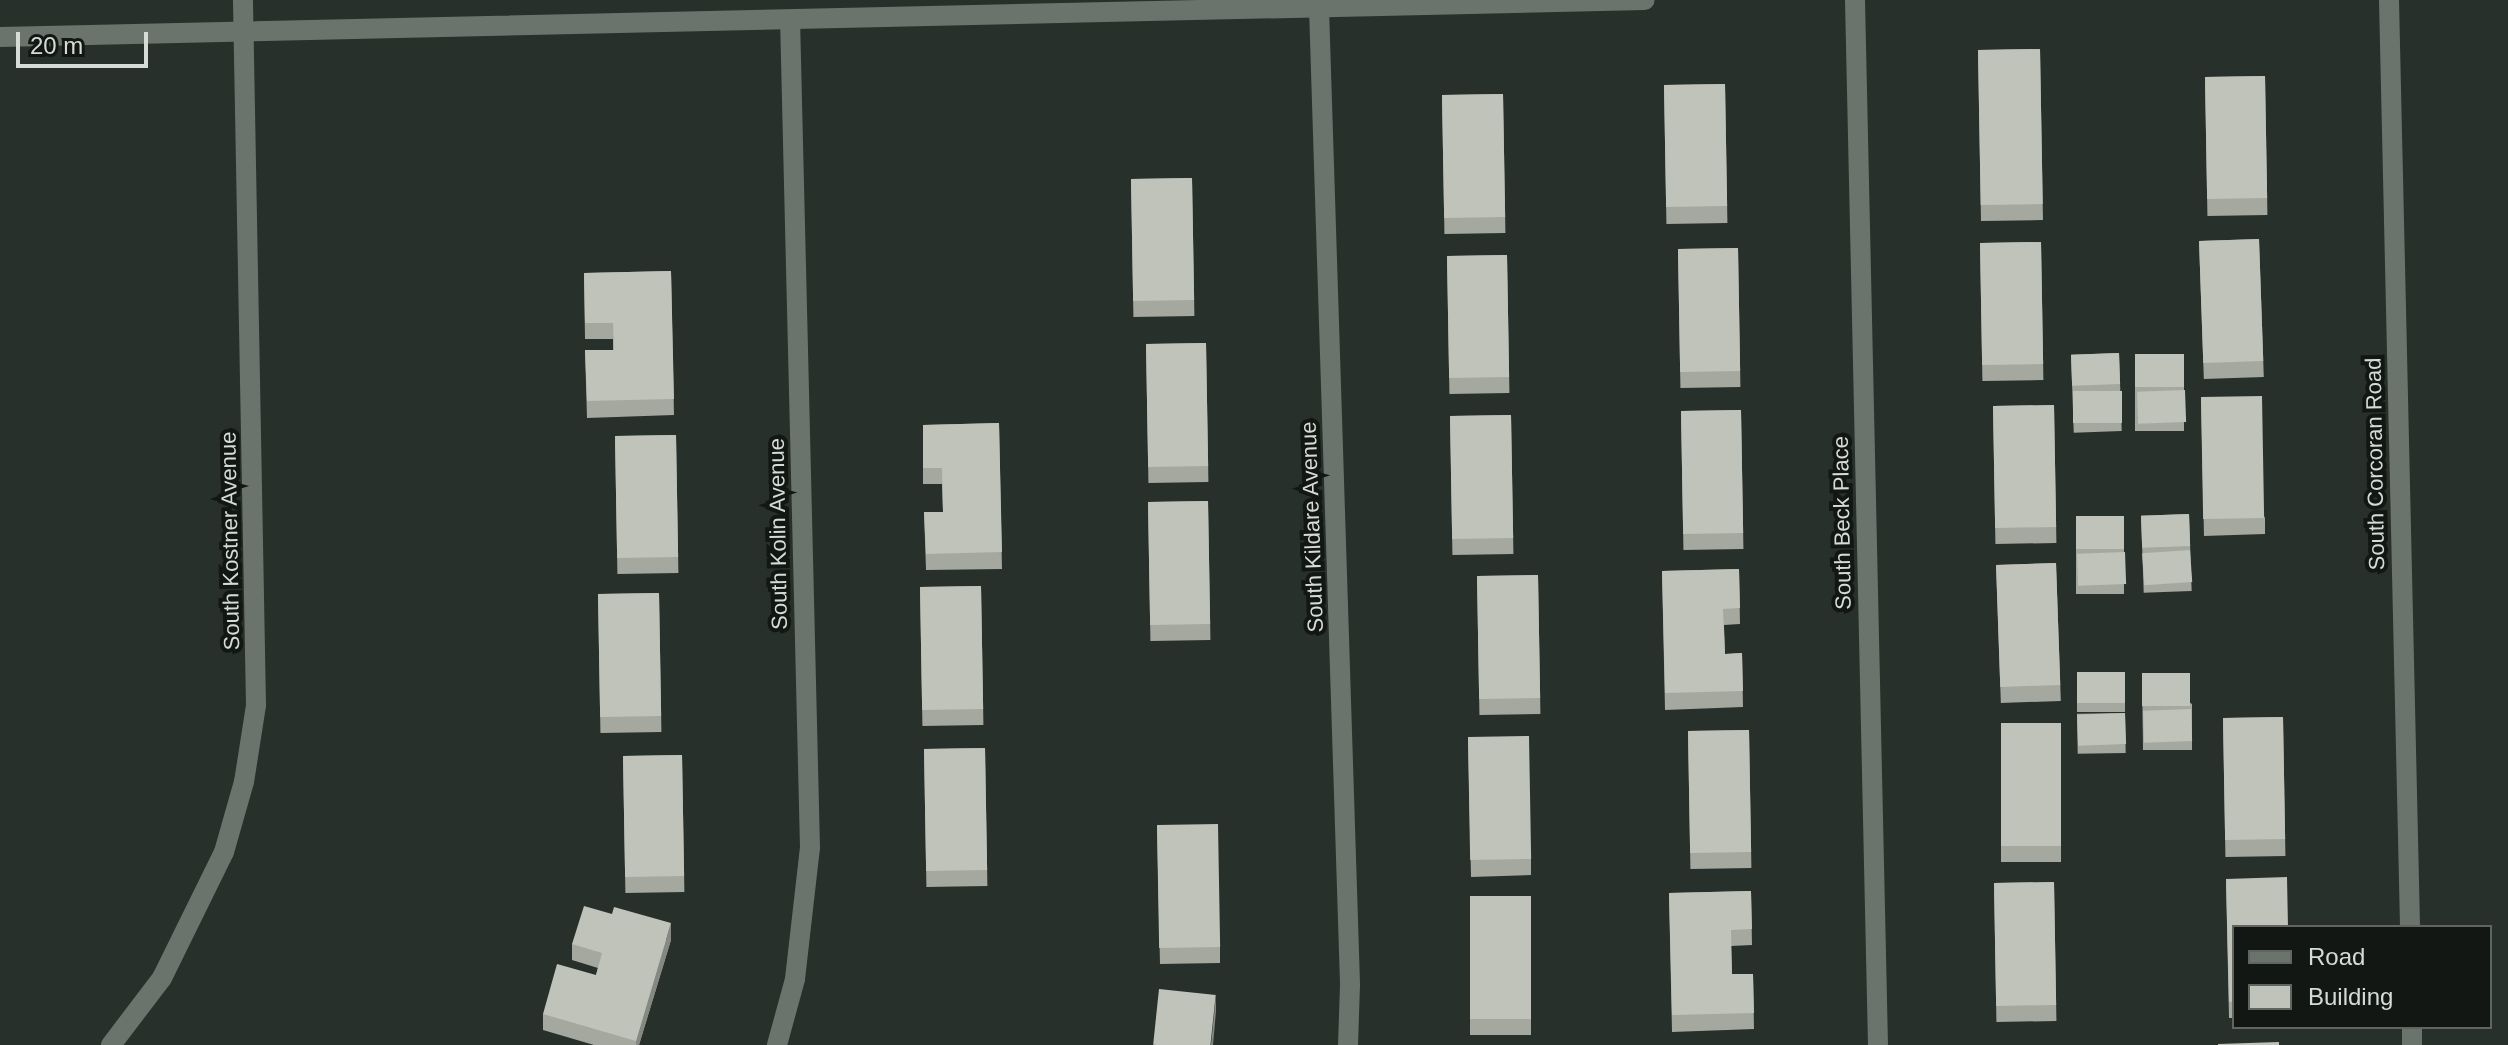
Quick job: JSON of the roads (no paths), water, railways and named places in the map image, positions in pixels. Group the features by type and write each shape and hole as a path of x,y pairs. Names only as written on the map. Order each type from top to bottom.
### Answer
{"street":[{"name":"South Kostner Avenue","path":"111,1045 162,978 224,852 244,782 256,705 243,0"},
{"path":"0,37 1645,0"},
{"name":"South Beck Place","path":"1855,0 1878,1045"},
{"name":"South Corcoran Road","path":"2389,0 2410,925"},
{"name":"South Kildare Avenue","path":"1319,8 1350,969 1348,1045"},
{"name":"South Kolin Avenue","path":"777,1045 795,979 810,848 790,20"}]}
